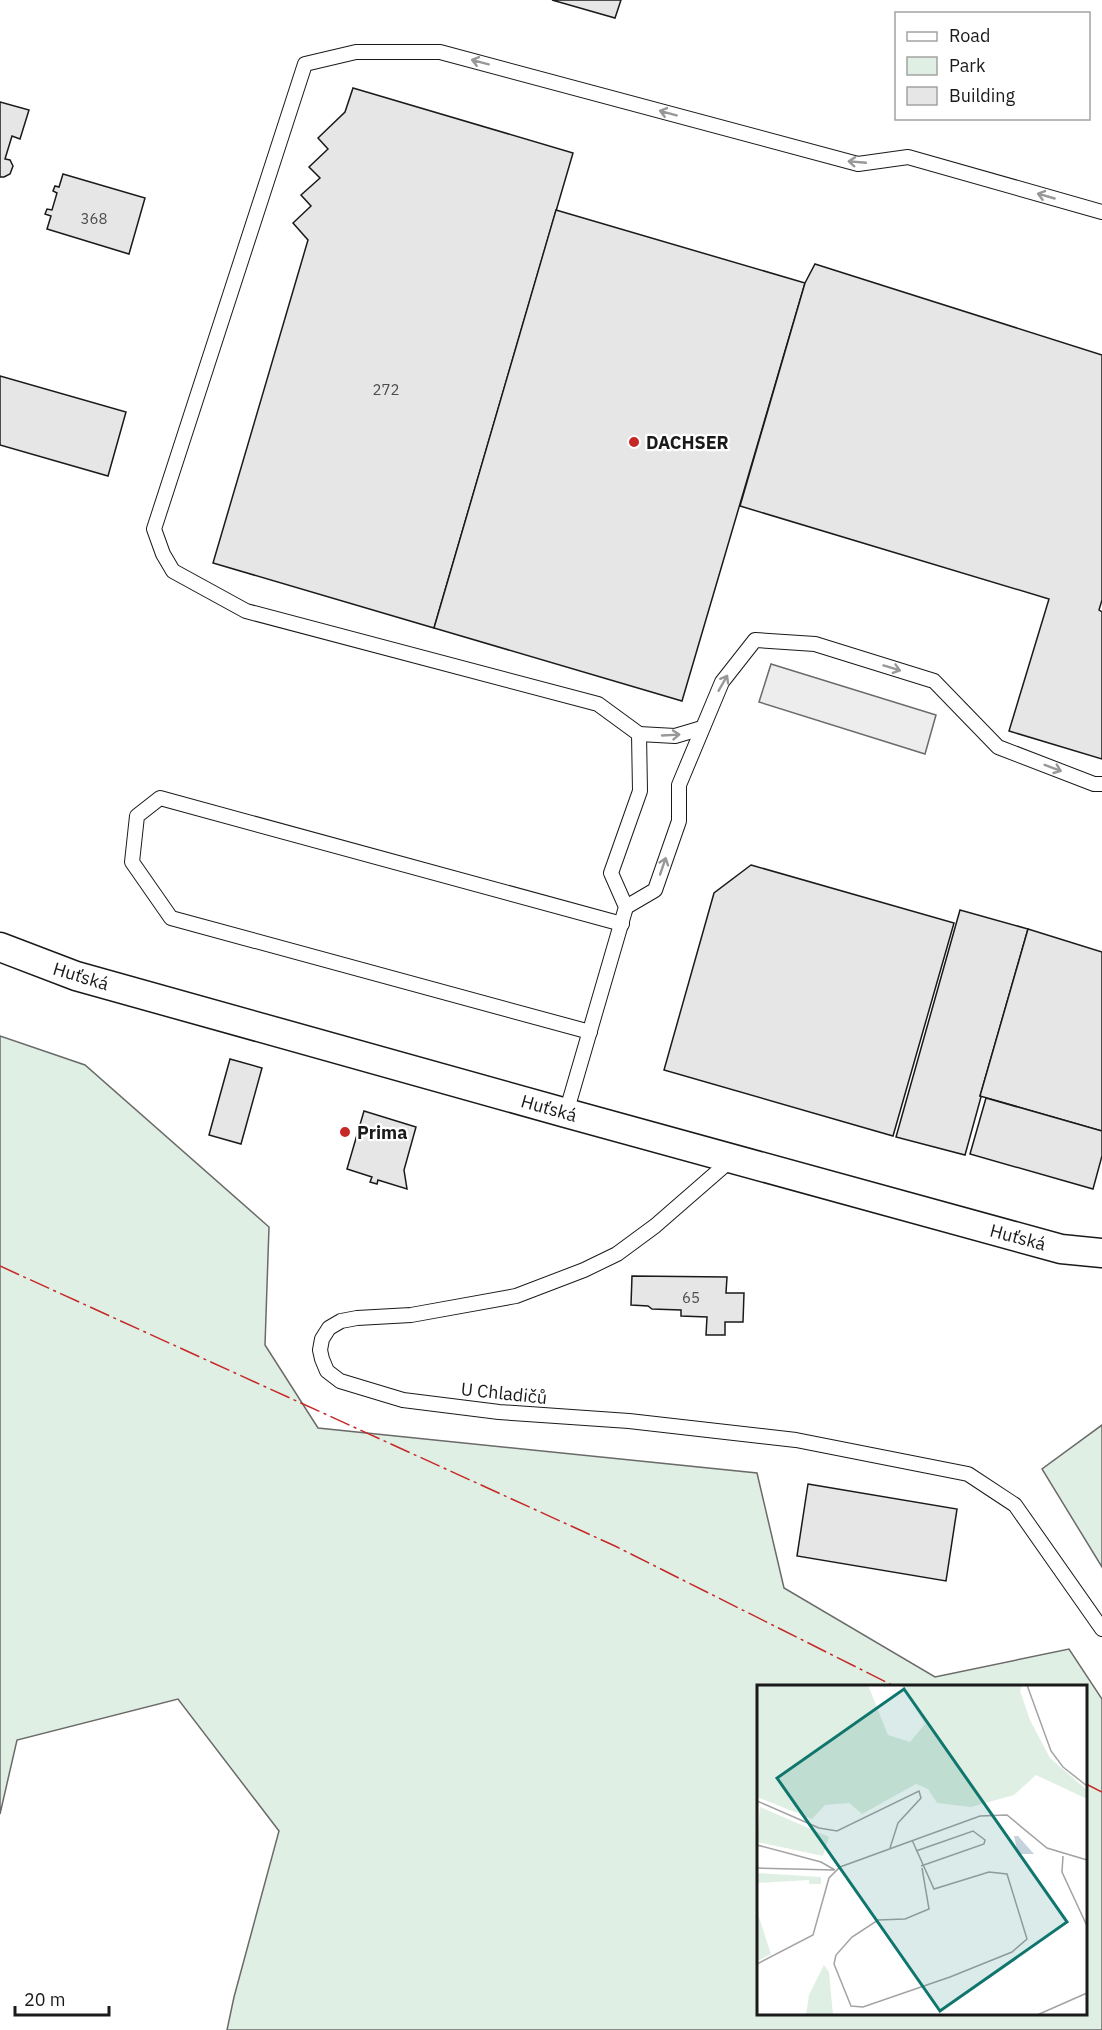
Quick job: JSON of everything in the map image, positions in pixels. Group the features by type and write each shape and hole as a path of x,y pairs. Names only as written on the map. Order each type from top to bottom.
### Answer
{"street":[{"name":"Huťská","path":"0,947 76,976 566,1113 1061,1249 1102,1253"}],"lane":[{"path":"702,728 675,736 639,734 598,704 246,611 174,571 163,554 154,529 305,64 356,52 440,52 858,164 908,157 1102,212"},
{"path":"626,907 655,890 679,820 679,785 722,682 755,640 815,644 934,681 998,747 1094,784 1102,784"},
{"path":"566,1113 626,907 611,873 640,791 639,734"},
{"path":"590,1032 171,918 132,862 137,816 160,798 622,924"},
{"name":"U Chladičů","path":"732,1159 655,1226 617,1254 584,1270 516,1296 411,1315 341,1321 329,1328 322,1340 320,1350 327,1371 340,1382 403,1400 499,1412 629,1421 796,1440 968,1474 1016,1505 1102,1629"}],"green space":[{"path":"0,1036 85,1065 269,1227 265,1345 318,1428 757,1473 784,1588 935,1677 1069,1649 1102,1699 1102,2030 227,2030 279,1831 178,1699 17,1740 0,1814"},
{"path":"1102,1425 1102,1567 1042,1469"}],"shaded area":[{"path":"771,664 936,715 925,754 759,702"}],"building":[{"path":"552,0 621,0 615,18"},
{"path":"353,88 573,153 434,628 213,563 308,240 293,223 311,206 301,195 320,178 309,167 328,149 318,138 345,112"},
{"path":"0,102 29,110 20,139 12,136 5,159 10,160 13,166 10,174 4,177 0,177"},
{"path":"63,174 145,198 129,254 47,229 51,216 45,214 47,209 52,210 57,193 53,191 55,186 59,187"},
{"path":"556,210 805,283 682,701 434,628"},
{"path":"815,264 1102,355 1102,600 1099,610 1102,612 1102,759 1009,731 1049,599 740,506 805,283"},
{"path":"0,376 126,412 108,476 0,445"},
{"path":"751,865 954,923 893,1136 664,1070 714,893"},
{"path":"960,910 1028,929 965,1155 896,1137"},
{"path":"1028,929 1102,952 1102,1131 980,1096"},
{"path":"230,1059 262,1068 241,1144 209,1135"},
{"path":"986,1098 1102,1131 1102,1156 1093,1189 970,1154"},
{"path":"364,1111 416,1127 404,1170 407,1189 378,1180 377,1184 370,1182 372,1177 347,1169"},
{"path":"632,1276 727,1277 726,1293 744,1293 743,1322 725,1322 725,1335 706,1335 707,1317 681,1316 681,1310 652,1309 648,1306 631,1305"},
{"path":"808,1484 957,1509 946,1581 797,1556"}],"power":[{"path":"0,1266 615,1546 892,1685"},
{"path":"1087,1784 1102,1792"}],"place":[{"name":"DACHSER","path":"634,442"},
{"name":"Prima","path":"345,1132"}]}
